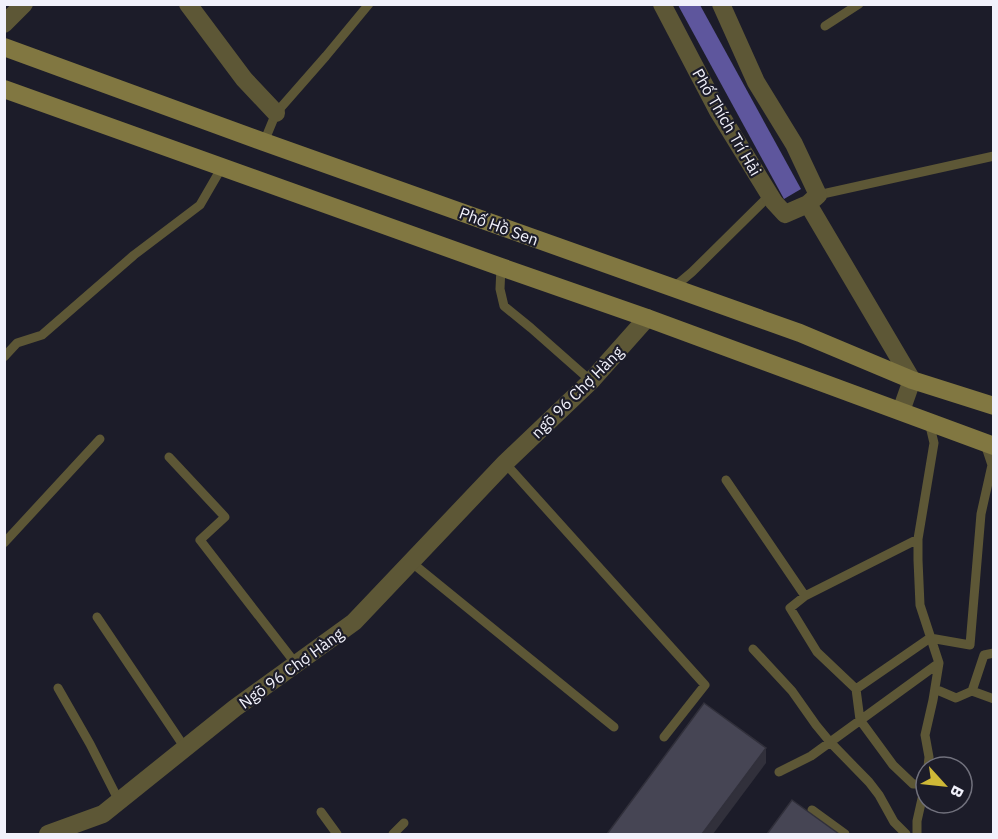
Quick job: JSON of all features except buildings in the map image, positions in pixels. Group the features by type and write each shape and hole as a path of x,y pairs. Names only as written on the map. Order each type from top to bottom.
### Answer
{"main road":[{"name":"Phố Hồ Sen","path":"4,47 800,333 912,380 993,406"},
{"path":"4,89 648,318 989,444"}],"street":[{"path":"4,24 24,4"},
{"path":"188,4 244,79 276,113"},
{"name":"Phố Thích Trí Hải","path":"662,4 718,111 769,196 785,214 813,200"},
{"path":"721,4 756,82 794,144 813,200 912,380 901,411"},
{"name":"ngõ 96 Chợ Hàng","path":"505,463 591,381 648,318"},
{"name":"Ngõ 96 Chợ Hàng","path":"48,834 103,814 235,708 354,622 505,463"}],"lane":[{"path":"264,142 276,113 369,4"},
{"path":"825,26 858,4"},
{"path":"813,200 993,156"},
{"path":"4,357 17,342 42,335 134,255 200,205 222,167"},
{"path":"673,288 769,196"},
{"path":"501,267 500,289 504,306 591,381"},
{"path":"929,422 934,443 918,539 920,605 939,663 925,735 929,755"},
{"path":"4,543 100,439"},
{"path":"856,689 930,638 970,645 981,514 992,465 989,444"},
{"path":"169,457 225,516 200,540 296,664"},
{"path":"505,463 705,685 664,737"},
{"path":"726,480 805,596"},
{"path":"914,784 893,765 860,720 856,689 817,652 790,608 805,596 918,539"},
{"path":"411,562 614,728"},
{"path":"97,617 185,748"},
{"path":"753,650 792,691 830,742 869,782 894,822 906,834"},
{"path":"972,692 984,655 993,653"},
{"path":"779,772 811,756 939,663"},
{"path":"58,688 90,744 118,801"},
{"path":"935,689 956,698 972,692 993,699"},
{"path":"812,810 845,834"},
{"path":"321,812 337,834"},
{"path":"918,815 917,821 920,833"},
{"path":"393,834 405,823"}],"shaded area":[{"path":"678,5 700,5 801,189 784,199"}]}
